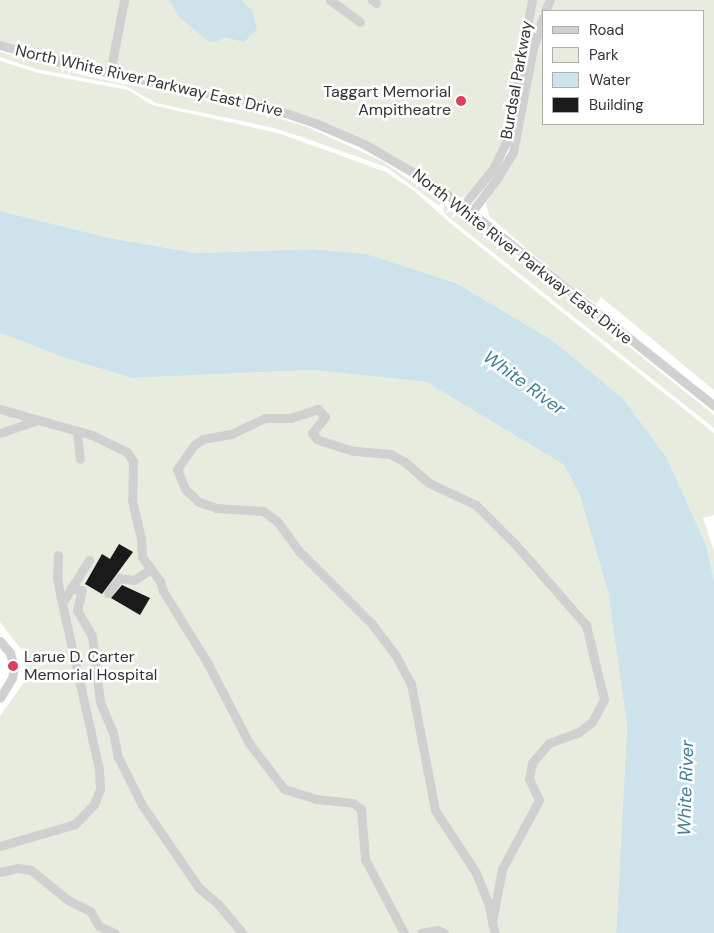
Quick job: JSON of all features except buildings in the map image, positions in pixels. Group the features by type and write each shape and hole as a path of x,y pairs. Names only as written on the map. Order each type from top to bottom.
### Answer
{"street":[{"path":"110,73 124,0"},
{"path":"330,0 360,22"},
{"name":"Burdsal Parkway","path":"463,206 494,169 506,142 532,0"},
{"name":"Burdsal Parkway","path":"471,213 498,178 512,152 533,48 542,21"},
{"name":"North White River Parkway East Drive","path":"0,45 57,62 238,99 309,120 388,157 463,206 714,406"},
{"path":"0,409 92,435 114,443 127,452 133,461 132,500 136,524 142,538 142,557 152,569 208,664 249,743 284,789 316,798 353,803 361,810 366,859 404,933"},
{"path":"492,922 502,869 539,800 529,779 532,763 549,743 579,732 592,722 604,699 586,625 516,545 476,505 429,483 390,454 353,451 317,439 312,433 325,417 318,409 291,418 265,418 231,434 203,439 194,445 177,469 178,479 185,488 199,502 216,508 263,511 277,521 299,551 372,624 396,656 411,684 436,810 476,873 495,933"},
{"path":"0,433 37,420"},
{"path":"77,432 80,444 80,459"},
{"path":"80,444 92,435"},
{"path":"0,846 75,824 94,804 100,789 99,769 57,578 58,556"},
{"path":"62,603 89,560"},
{"path":"108,593 119,578 134,580 152,569"},
{"path":"70,589 82,590 77,610 92,636 100,702 113,732 118,756 142,805 199,888 218,904 242,933"},
{"path":"0,641 10,653 14,667 12,678 0,698"},
{"path":"0,872 18,868 31,870 68,900 90,911 99,926 115,933"},
{"path":"421,933 436,930 444,933"}],"green space":[{"path":"0,0 551,0 542,10 542,125 704,125 704,10 549,10 554,0 714,0 714,390 601,297 596,304 565,282 489,216 486,203 508,166 531,70 509,147 467,202 323,126 237,99 0,45"},
{"path":"0,52 86,76 244,108 305,126 382,161 443,203 438,205 386,167 305,138 270,127 156,103 126,86 36,69 0,57"},
{"path":"0,61 38,73 128,90 152,105 278,133 386,172 413,190 450,223 714,433 714,515 703,518 714,551 714,580 706,545 667,458 552,340 456,283 367,254 314,249 196,253 110,238 0,211"},
{"path":"444,205 541,276 714,415 714,428 447,216 443,210"},
{"path":"0,333 65,358 132,378 313,370 426,382 564,465 580,496 608,592 627,726 616,933 0,933 0,716 27,678 25,654 0,622"}],"water":[{"path":"169,0 242,0 253,12 257,29 244,42 224,37 216,42 208,41 180,18"},
{"name":"White River","path":"0,211 110,238 196,253 314,249 367,254 456,283 552,340 623,399 667,458 706,545 714,580 714,933 616,933 627,726 608,592 580,496 564,465 426,382 313,370 132,378 65,358 0,333"}],"place":[{"name":"Taggart Memorial Ampitheatre","path":"461,101"},
{"name":"Larue D. Carter Memorial Hospital","path":"13,666"}]}
